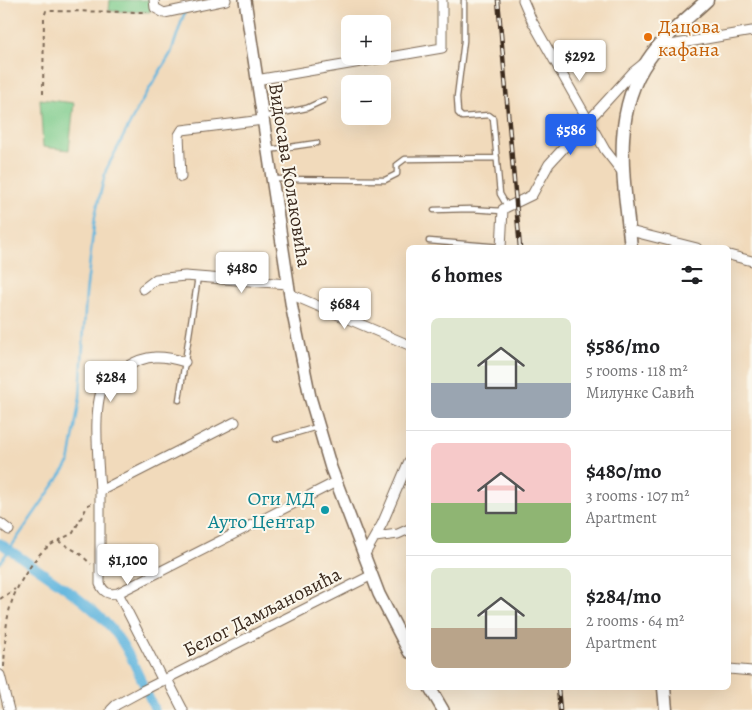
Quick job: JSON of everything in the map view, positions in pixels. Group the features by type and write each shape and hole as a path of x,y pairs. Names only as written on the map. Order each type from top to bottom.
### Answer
{"main road":[{"path":"631,245 623,173 624,119 647,61 707,0"},
{"path":"664,690 666,710"}],"street":[{"path":"154,0 155,8 164,13 181,11 226,0"},
{"name":"Видосава Колаковића","path":"246,0 256,80 302,363 318,426 336,482 384,606 406,646"},
{"path":"256,80 442,48 442,0"},
{"path":"523,0 532,21 604,150 623,173"},
{"path":"659,47 752,31"},
{"path":"501,245 504,208 532,195 549,164 633,72 647,61"},
{"path":"181,177 179,134 182,130 263,119"},
{"path":"630,231 685,245"},
{"path":"731,255 752,260"},
{"path":"143,289 156,278 198,276 289,289 406,344"},
{"path":"185,362 166,356 148,356 118,372 104,384 100,396 97,421 100,495 100,584 106,593 118,593 336,482"},
{"path":"100,495 235,422"},
{"path":"364,554 375,537 406,468"},
{"path":"0,523 9,530"},
{"path":"375,537 398,534 406,530"},
{"name":"Белог Дамљановића","path":"111,710 116,705 140,692 372,575"},
{"path":"118,593 165,680"},
{"path":"731,669 752,671"},
{"path":"2,671 9,710"},
{"name":"Белог Дамљановића","path":"165,680 183,710"},
{"path":"431,690 443,710"}],"lane":[{"path":"434,210 504,208 500,194 494,118 489,115 462,117 458,113 464,41 464,0"},
{"path":"263,119 307,108 324,100"},
{"path":"268,150 317,143"},
{"path":"272,179 384,180 397,174 397,165 405,159 498,158"},
{"path":"429,241 470,245"},
{"path":"179,400 198,276"},
{"path":"276,439 318,426"}],"path":[{"path":"43,94 44,17 46,11 69,9 147,12"},
{"path":"2,671 6,627 10,603 15,589 48,546 73,533 88,505 100,495"},
{"path":"58,541 79,553 91,563"},
{"path":"0,598 15,589"}],"green space":[{"path":"110,0 151,0 150,12 109,11"},
{"path":"40,99 74,103 69,150 43,147"}],"waterway":[{"path":"0,563 69,463 80,397 86,294 95,216 106,170 139,106 171,53 185,11"},
{"path":"0,543 59,583 87,605 112,629 131,658 155,710"}],"railway":[{"path":"498,0 520,245"},
{"path":"558,690 560,710"}],"place":[{"name":"Дацова кафана","path":"648,37"},
{"name":"Оги МД Ауто Центар","path":"325,510"}]}
